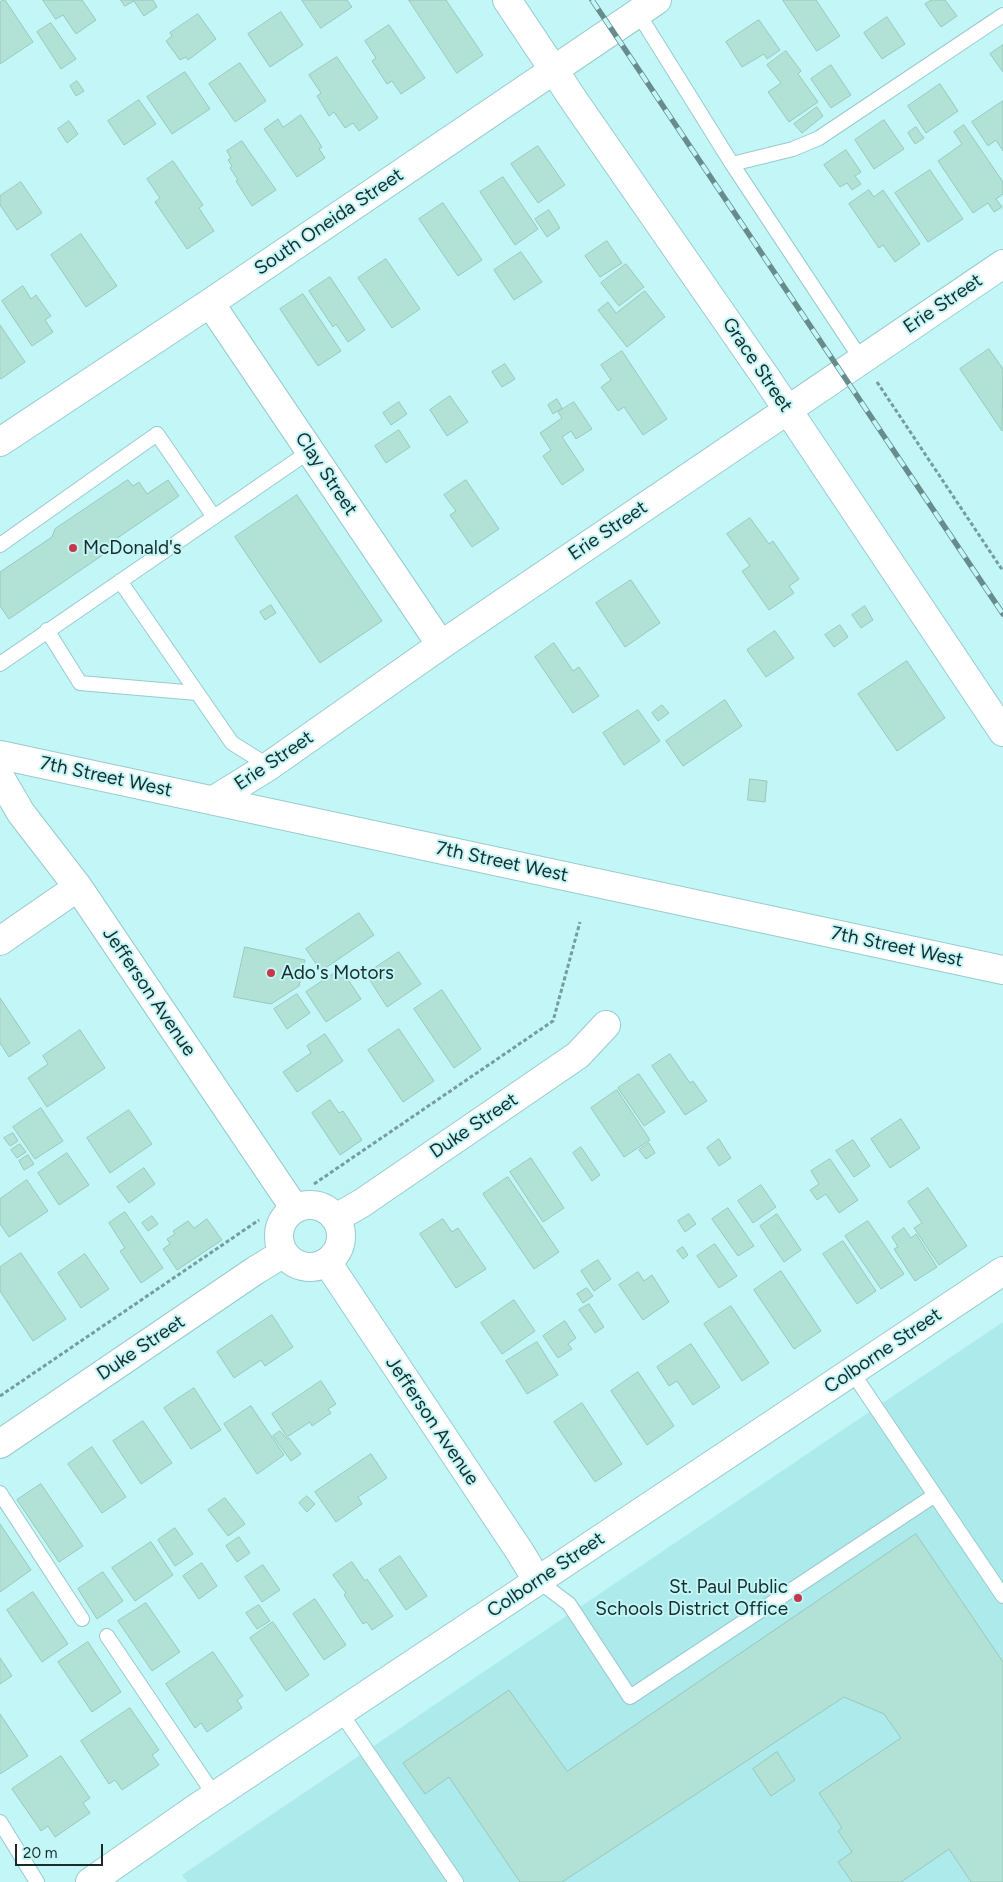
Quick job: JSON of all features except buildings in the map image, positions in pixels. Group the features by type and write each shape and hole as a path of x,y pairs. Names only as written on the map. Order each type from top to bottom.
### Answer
{"street":[{"name":"Grace Street","path":"507,0 787,409 1003,732"},
{"name":"South Oneida Street","path":"0,442 210,303 647,6"},
{"name":"Erie Street","path":"214,800 269,766 440,645 1003,264"},
{"name":"Clay Street","path":"210,303 440,645"},
{"name":"7th Street West","path":"0,755 1003,970"},
{"name":"Jefferson Avenue","path":"0,777 21,813 78,888 289,1200 292,1210"},
{"path":"0,941 78,888"},
{"name":"Duke Street","path":"336,1218 362,1203 578,1055 606,1025"},
{"path":"304,1205 316,1205 327,1209 336,1218 340,1229 340,1242 336,1253 327,1262 316,1266 304,1266 292,1261 284,1253 279,1242 279,1230 284,1218 292,1210 304,1205"},
{"name":"Duke Street","path":"0,1444 256,1270 284,1253"},
{"name":"Jefferson Avenue","path":"327,1262 537,1580"},
{"name":"Colborne Street","path":"90,1882 537,1580 1003,1271"}],"lane":[{"path":"647,6 732,164 861,359"},
{"path":"732,164 792,149 819,138 1003,14"},
{"path":"0,545 157,434 214,517"},
{"path":"0,664 310,451"},
{"path":"120,581 232,743 269,766"},
{"path":"47,630 80,683 197,693"},
{"path":"852,1372 1003,1596"},
{"path":"0,1493 82,1619"},
{"path":"537,1580 568,1604 630,1697 935,1495"},
{"path":"107,1636 215,1796"},
{"path":"341,1713 456,1882"},
{"path":"0,1822 37,1882"}],"path":[{"path":"861,359 1003,571"},
{"path":"314,1184 553,1020 580,922"},
{"path":"0,1396 260,1220"}],"shaded area":[{"name":"St. Paul Public Schools District Office","path":"1003,1322 1003,1882 187,1882 182,1875"}],"railway":[{"path":"592,0 1003,614"}],"place":[{"name":"McDonald's","path":"73,548"},
{"name":"Ado's Motors","path":"271,973"},
{"name":"St. Paul Public Schools District Office","path":"798,1598"}]}
